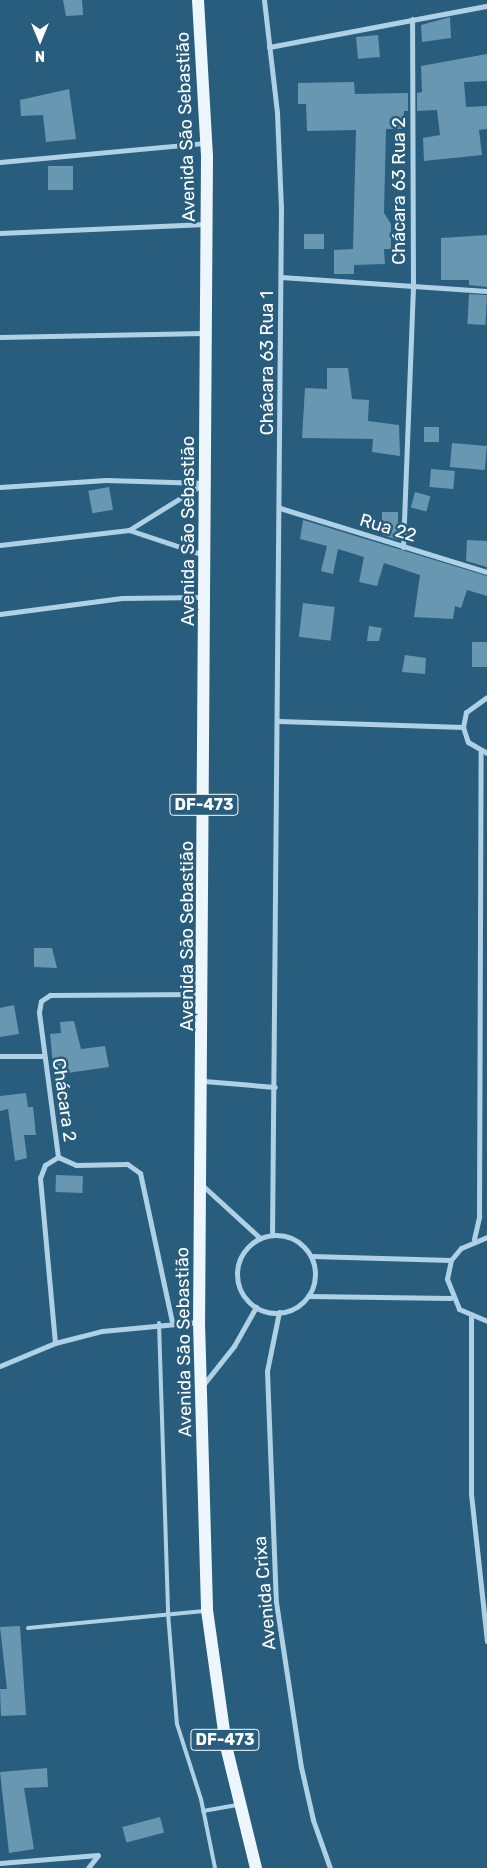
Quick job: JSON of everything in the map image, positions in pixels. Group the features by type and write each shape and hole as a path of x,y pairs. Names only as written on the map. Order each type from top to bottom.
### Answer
{"main road":[{"name":"Avenida São Sebastião","path":"198,0 207,143 204,1081 199,1322 207,1610 226,1746 256,1868"}],"street":[{"path":"264,0 277,113 281,277"},
{"path":"269,47 487,6"},
{"name":"Chácara 63 Rua 2","path":"412,19 413,288 487,291"},
{"path":"0,162 207,143"},
{"path":"0,233 207,224"},
{"name":"Chácara 63 Rua 1","path":"272,1235 279,721 281,277 413,288"},
{"path":"403,547 413,288"},
{"path":"0,337 206,332"},
{"path":"0,487 106,480 206,482"},
{"path":"129,530 206,482"},
{"name":"Rua 22","path":"280,508 487,572"},
{"path":"0,545 129,530 206,556"},
{"path":"0,614 122,598 205,597"},
{"path":"487,697 466,712 463,727 468,742 481,752 487,753"},
{"path":"279,721 463,727"},
{"path":"474,1239 479,1217 481,752"},
{"name":"Chácara 2","path":"172,1322 140,1173 127,1164 76,1165 58,1157 39,1012 42,1001 50,994 204,994"},
{"path":"0,1056 44,1056"},
{"path":"204,1081 275,1087"},
{"path":"54,1344 40,1178 45,1165 58,1157"},
{"path":"202,1185 260,1238"},
{"path":"272,1235 294,1240 311,1256 315,1276 308,1296 296,1307 279,1312 256,1307 247,1299 237,1277 242,1254 260,1238 272,1235"},
{"path":"487,1237 474,1239 451,1260 447,1279 451,1298 471,1317 487,1321"},
{"path":"311,1256 451,1260"},
{"path":"308,1296 451,1298"},
{"path":"202,1386 234,1346 256,1307"},
{"name":"Avenida Crixa","path":"279,1312 267,1371 276,1602 301,1767 312,1820 330,1868"},
{"path":"471,1317 471,1494 487,1641"},
{"path":"0,1366 54,1344 159,1323 199,1322"},
{"path":"0,1863 98,1855 88,1868"}],"lane":[{"path":"159,1323 168,1613 177,1724 203,1811 214,1868"},
{"path":"28,1628 207,1610"},
{"path":"203,1811 240,1804"}],"building":[{"path":"63,0 82,0 83,15 66,16"},
{"path":"450,17 451,38 422,42 421,25"},
{"path":"378,35 380,57 358,59 356,37"},
{"path":"487,54 487,81 464,82 466,107 487,106 487,129 479,130 482,155 424,161 423,138 440,135 437,110 417,111 417,93 422,92 421,66"},
{"path":"354,82 355,94 408,93 408,111 404,111 403,129 386,129 384,213 391,224 391,249 384,249 385,264 354,265 354,274 334,274 334,250 353,249 356,130 307,131 306,104 298,104 298,83"},
{"path":"69,89 76,139 46,142 43,115 21,116 20,100"},
{"path":"48,166 73,166 73,190 48,190"},
{"path":"304,234 324,234 324,249 304,249"},
{"path":"487,235 487,287 469,285 469,280 441,280 441,238"},
{"path":"469,294 487,295 485,325 467,324"},
{"path":"327,368 348,368 352,399 369,400 368,421 399,425 400,456 372,452 373,439 302,438 305,388 327,389"},
{"path":"424,427 439,427 439,442 424,442"},
{"path":"452,443 487,446 485,470 450,467"},
{"path":"431,469 455,471 453,489 429,487"},
{"path":"109,487 113,510 92,513 88,491"},
{"path":"415,492 430,496 426,512 411,507"},
{"path":"382,512 398,512 398,540 382,535"},
{"path":"303,520 487,576 487,596 467,590 461,608 455,606 453,619 414,617 420,575 384,563 377,586 359,582 364,557 338,549 333,574 321,571 327,546 300,539"},
{"path":"467,540 487,541 487,567 466,561"},
{"path":"303,603 335,607 331,641 299,637"},
{"path":"369,626 382,628 379,641 367,641"},
{"path":"472,642 487,642 487,667 472,667"},
{"path":"405,655 426,658 425,674 402,672"},
{"path":"34,948 52,948 57,968 34,967"},
{"path":"14,1005 19,1034 0,1037 0,1008"},
{"path":"74,1021 81,1049 105,1046 109,1067 54,1075 50,1034 61,1033 60,1022"},
{"path":"26,1093 28,1107 33,1107 36,1135 24,1135 27,1158 15,1161 8,1109 0,1111 0,1096"},
{"path":"56,1175 83,1176 82,1193 55,1192"},
{"path":"20,1626 26,1715 1,1716 0,1689 7,1689 0,1627"},
{"path":"47,1768 48,1787 24,1788 34,1849 9,1853 0,1772"},
{"path":"160,1817 164,1832 126,1843 122,1827"}]}
